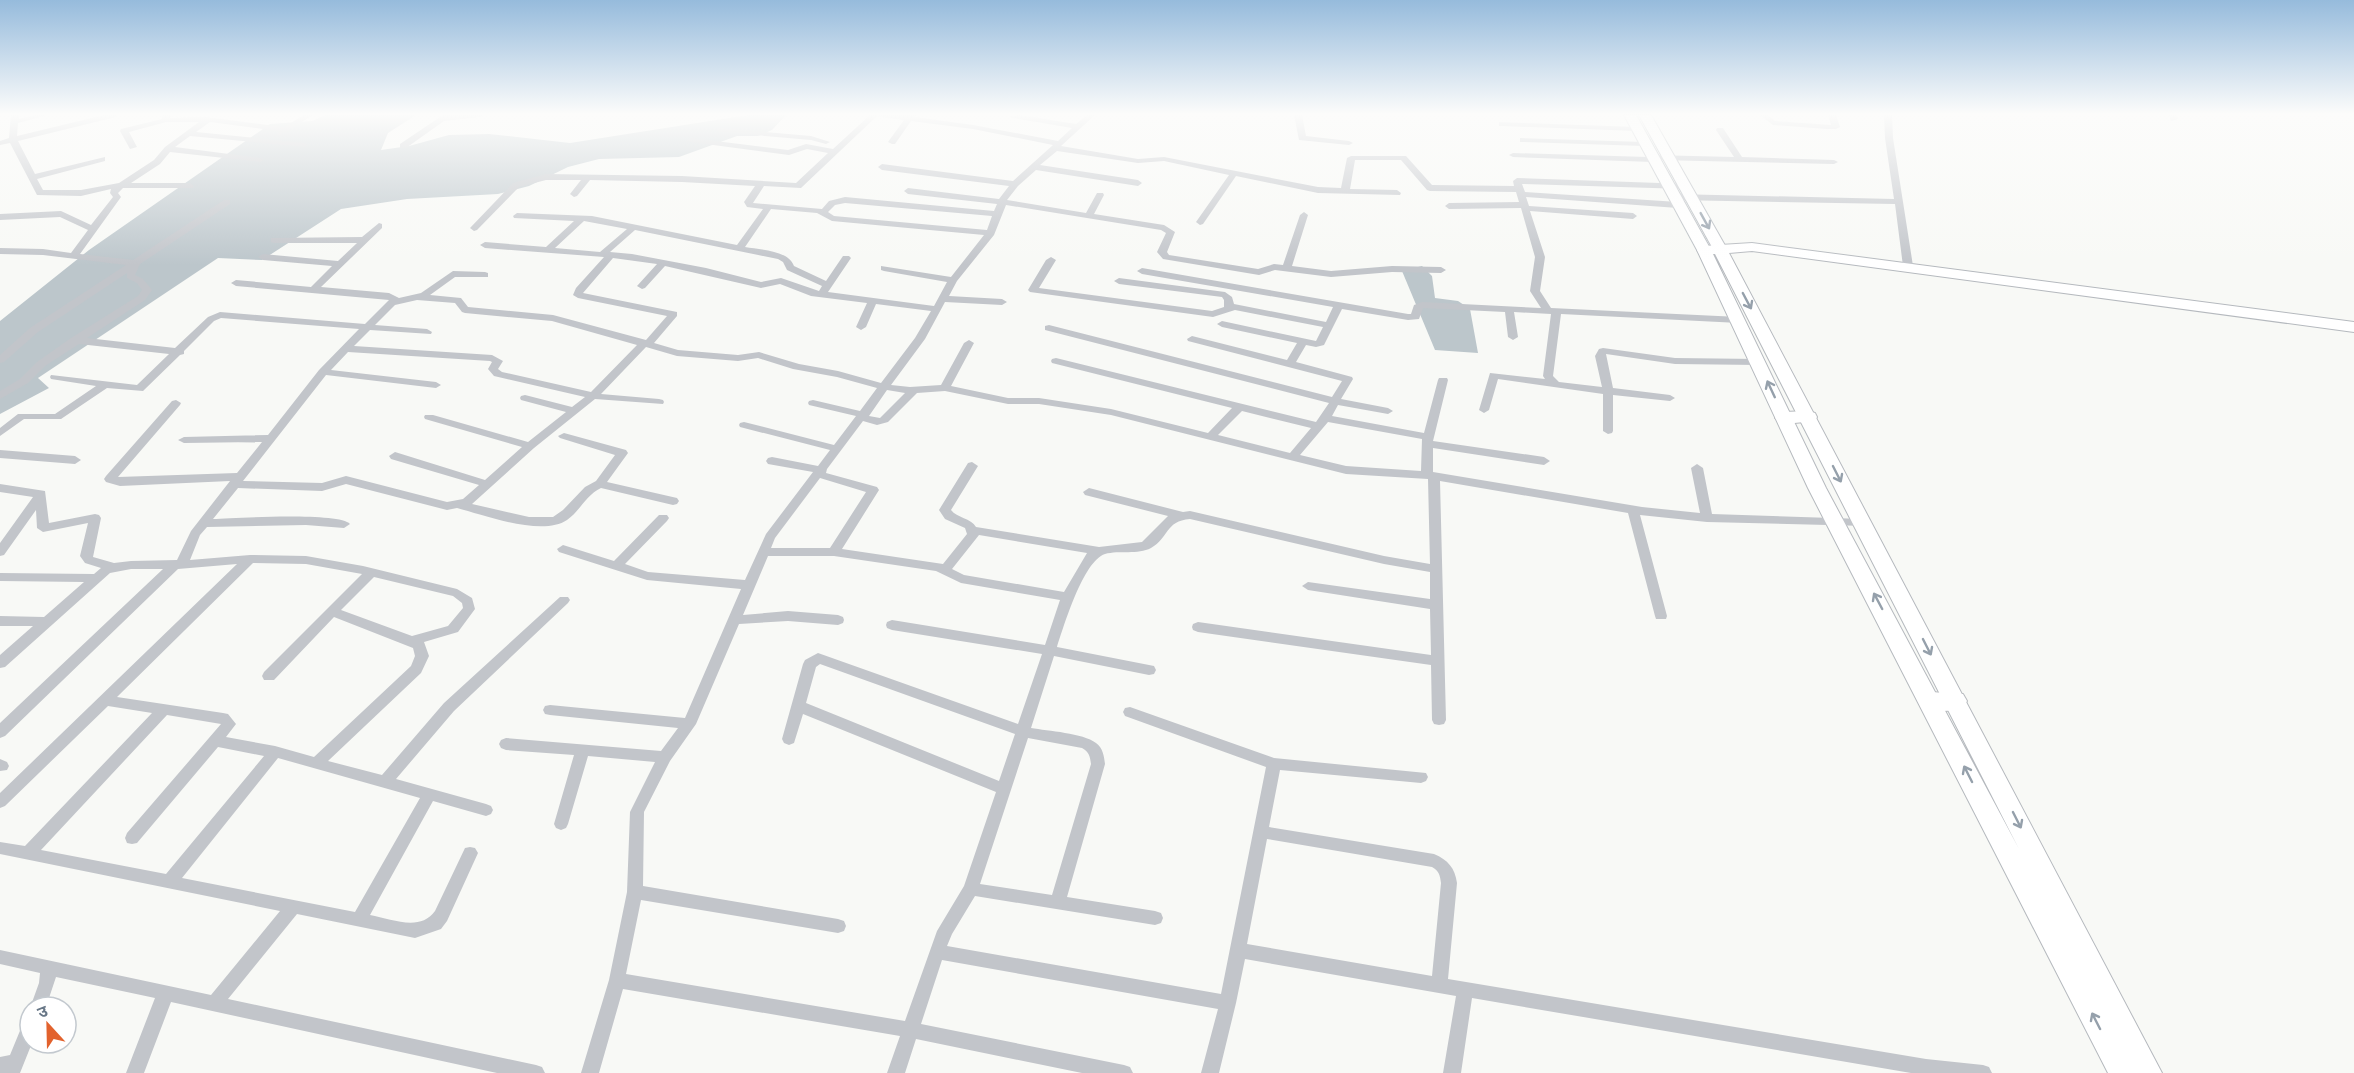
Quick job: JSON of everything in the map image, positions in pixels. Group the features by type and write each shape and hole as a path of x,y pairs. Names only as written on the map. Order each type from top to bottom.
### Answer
{"highway":[{"path":"1784,418 1808,417"},
{"path":"1930,701 1955,701"}],"main road":[{"path":"1655,165 1673,196 1712,250 1808,417 2148,1073"},
{"path":"1673,165 1688,192 1739,320 1817,488 2123,1073"},
{"path":"1712,250 1752,247 2354,327"}],"street":[{"path":"27,165 39,191 47,194 81,193 120,186 190,186"},
{"path":"33,177 79,165"},
{"path":"73,256 117,197 114,193 120,186 152,165"},
{"path":"474,228 520,182 551,177 588,177 798,186 821,165"},
{"path":"1194,165 1318,190 1398,193"},
{"path":"1345,190 1348,165"},
{"path":"1411,165 1430,188 1673,196 1688,192 1900,202"},
{"path":"1894,165 1908,266"},
{"path":"590,1073 617,980 636,892 637,812 665,757 690,724 770,537 920,339 952,280 990,233 1003,202 1015,184 1035,167 1138,183"},
{"path":"882,168 1015,184"},
{"path":"1200,222 1234,173"},
{"path":"574,194 588,177"},
{"path":"1556,384 1548,376 1552,312 1535,291 1540,257 1516,183 1521,180 1673,196"},
{"path":"761,184 748,204 768,208 824,212 832,218 990,233"},
{"path":"908,191 1003,202 1168,229 1171,235 1162,252 1166,257 1259,272 1269,268 1342,274 1392,269 1441,270"},
{"path":"1089,215 1100,195"},
{"path":"824,212 832,203 840,200 998,214"},
{"path":"0,360 25,336 227,202"},
{"path":"1449,206 1524,206 1633,216"},
{"path":"739,249 768,208"},
{"path":"0,217 61,214 92,229"},
{"path":"517,216 582,218 785,258 790,268 827,285"},
{"path":"1286,269 1304,216"},
{"path":"548,250 582,218"},
{"path":"313,290 379,226"},
{"path":"460,505 467,502 530,446 593,396 674,314 578,295 579,290 607,255 634,227"},
{"path":"274,240 364,240"},
{"path":"485,245 663,262 761,285 785,282 820,295 873,301 938,304 1002,302"},
{"path":"0,251 73,256 136,264"},
{"path":"263,257 339,264"},
{"path":"820,295 846,258"},
{"path":"1051,260 1032,290 1213,314 1229,307 1328,325"},
{"path":"642,285 663,262"},
{"path":"0,396 75,340 145,294 147,290 140,281 130,276 136,264"},
{"path":"884,268 952,280"},
{"path":"1142,271 1412,317 1416,316 1417,307 1422,305 1739,320"},
{"path":"418,297 453,274 485,275"},
{"path":"1119,281 1225,295 1229,299 1229,307"},
{"path":"236,282 389,296 393,297 394,302"},
{"path":"0,732 178,564 204,523 323,372 394,302 418,297 458,300 465,310 554,318 684,354 738,358 759,355 797,367 838,374 885,387 914,390 945,388 1008,401 1039,401 1111,412 1355,471 1430,476 1534,491 1633,510 1707,518 1835,520 1863,523"},
{"path":"861,327 873,301"},
{"path":"1222,324 1303,342 1320,343 1339,305"},
{"path":"1509,309 1513,337"},
{"path":"55,377 138,389 180,352 211,319 220,315 427,332"},
{"path":"1048,328 1334,401 1388,411"},
{"path":"1191,339 1348,379 1325,418 1316,426 1293,457"},
{"path":"75,340 180,352"},
{"path":"1290,363 1303,342"},
{"path":"945,388 969,343"},
{"path":"346,349 496,359 498,361 493,369 498,374 593,396 659,402"},
{"path":"1608,432 1608,391 1600,356 1603,351 1675,361 1758,362"},
{"path":"1056,362 1316,426"},
{"path":"323,372 436,385"},
{"path":"1484,410 1494,375 1670,398"},
{"path":"1439,720 1436,569 1427,440 1443,380"},
{"path":"0,433 22,416 57,417 104,385"},
{"path":"813,404 863,416 877,422 884,420 914,390"},
{"path":"525,398 573,411"},
{"path":"176,403 110,479 120,482 236,481 321,487 346,480 447,506 460,505 550,523 563,517 591,488 600,484 622,453 564,436"},
{"path":"1211,436 1240,407"},
{"path":"429,417 530,446"},
{"path":"1325,418 1427,440 1544,461"},
{"path":"744,425 838,448"},
{"path":"184,440 271,438"},
{"path":"0,454 75,460"},
{"path":"395,456 487,484"},
{"path":"772,461 820,472 873,490 834,552"},
{"path":"972,466 945,510 949,516 969,526 972,530 1097,551 1145,546 1168,520 1181,515"},
{"path":"1697,468 1707,518"},
{"path":"600,484 673,501"},
{"path":"0,488 39,492 43,528 95,518 86,556 89,560 112,567 250,559 307,560 371,572 458,593 468,601 469,609 453,629 412,641"},
{"path":"1089,492 1181,515 1384,560 1436,569"},
{"path":"0,552 41,496"},
{"path":"1633,510 1661,616"},
{"path":"616,566 663,518"},
{"path":"204,523 306,521 344,524"},
{"path":"945,569 970,539 972,530"},
{"path":"563,549 647,576 749,585"},
{"path":"896,1073 945,932 971,889 1052,651 1067,597 1092,555 1097,551"},
{"path":"764,552 834,552 945,569 961,579 1067,597"},
{"path":"0,802 250,559"},
{"path":"0,663 95,578 112,567"},
{"path":"269,676 371,572"},
{"path":"0,577 95,578"},
{"path":"1308,586 1437,605"},
{"path":"385,782 448,707 564,600"},
{"path":"317,763 416,669 423,650 412,641 333,612"},
{"path":"734,620 788,616 838,620"},
{"path":"0,621 46,622"},
{"path":"892,626 1052,651 1149,670"},
{"path":"1198,627 1438,661"},
{"path":"789,739 810,664 818,658 1024,732 1085,743 1094,747 1098,753 1098,764 1057,903"},
{"path":"105,700 228,720 226,730 132,838"},
{"path":"798,706 1005,789"},
{"path":"27,854 164,709"},
{"path":"550,710 690,724"},
{"path":"1130,712 1274,764 1421,777"},
{"path":"217,741 275,752 486,810"},
{"path":"506,744 665,757"},
{"path":"561,824 583,750"},
{"path":"169,882 275,752"},
{"path":"1210,1073 1228,1003 1274,764"},
{"path":"359,920 429,795"},
{"path":"1261,832 1434,861 1443,865 1448,872 1449,883 1439,985"},
{"path":"0,848 415,931 435,924 470,853"},
{"path":"971,889 1155,918"},
{"path":"636,892 838,926"},
{"path":"215,1002 293,907"},
{"path":"1238,950 1465,990 1926,1066 1983,1073"},
{"path":"937,952 1228,1003"},
{"path":"0,957 47,980 166,992 536,1073"},
{"path":"42,995 47,980"},
{"path":"617,980 910,1030 1124,1073"},
{"path":"1452,1073 1465,990"},
{"path":"135,1073 166,992"},
{"path":"9,1067 18,1050"}],"shaded area":[{"path":"211,165 575,165 529,186 498,194 407,199 341,209 262,260 218,258 38,378 49,388 0,414 0,321 89,250"},
{"path":"1422,266 1432,276 1435,298 1458,301 1470,309 1478,353 1435,350 1402,271"}]}
